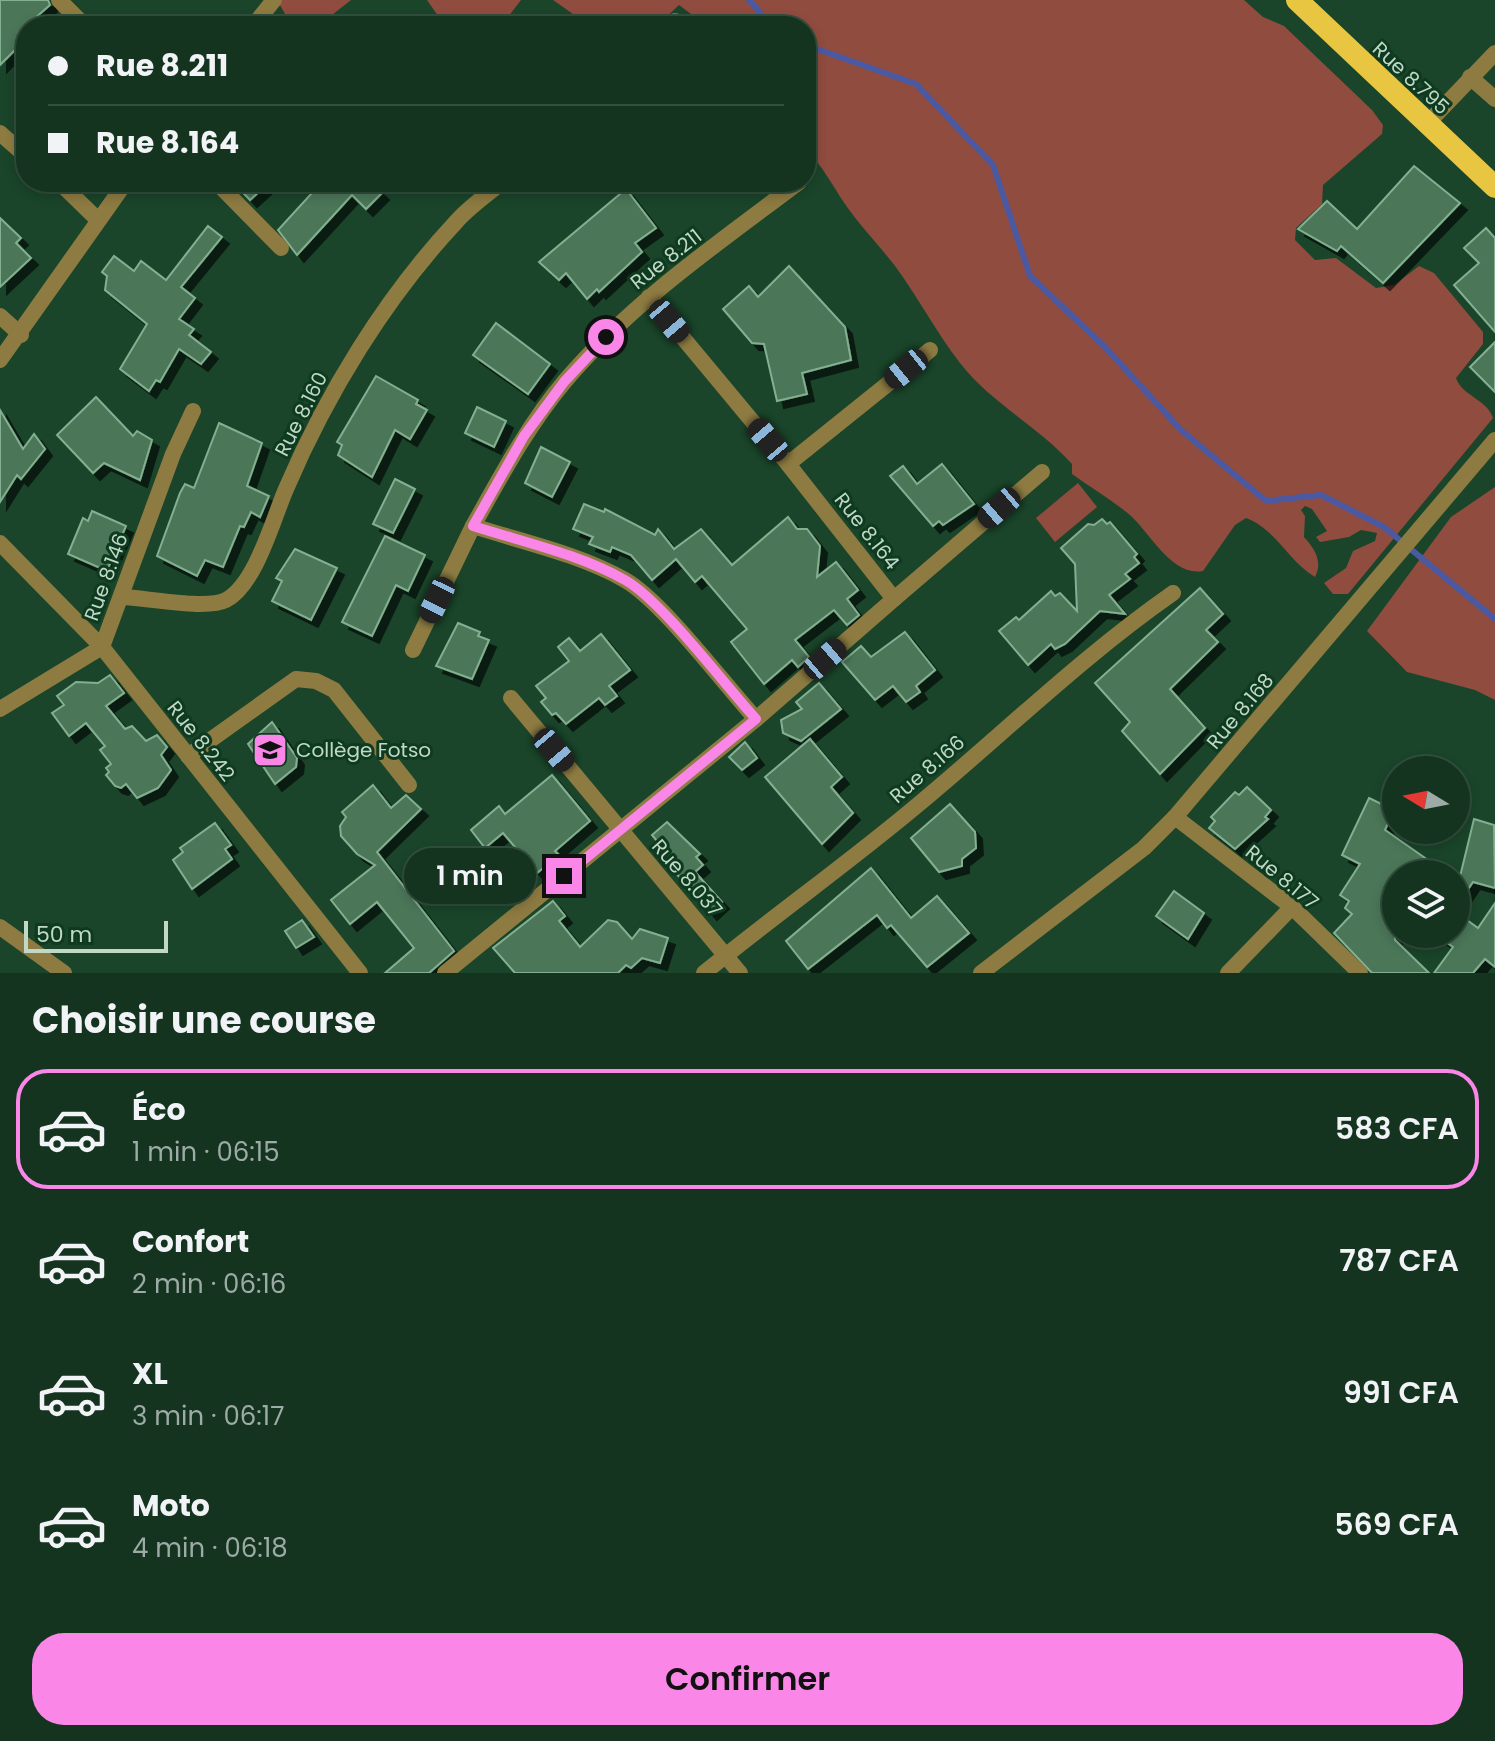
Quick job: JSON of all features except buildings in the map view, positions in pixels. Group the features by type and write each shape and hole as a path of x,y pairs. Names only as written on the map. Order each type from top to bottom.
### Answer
{"highway":[{"name":"Rue 8.795","path":"1297,0 1495,187"}],"street":[{"path":"59,0 75,16"},
{"path":"261,16 274,0"},
{"path":"1426,125 1495,53"},
{"path":"1470,77 1495,99"},
{"path":"0,133 16,147"},
{"path":"69,192 98,220"},
{"path":"0,360 21,335 119,192"},
{"path":"226,192 281,248"},
{"name":"Rue 8.160","path":"123,597 208,604 225,601 241,587 334,391 371,331 457,220 490,192"},
{"name":"Rue 8.211","path":"413,650 473,526 524,436 564,382 649,297 786,192"},
{"name":"Rue 8.164","path":"445,973 756,719 894,599 788,464 649,297"},
{"path":"0,316 21,335"},
{"path":"788,464 930,350"},
{"name":"Rue 8.146","path":"0,709 102,647 123,597 139,544 193,411"},
{"name":"Rue 8.168","path":"981,973 1144,848 1175,817 1495,440"},
{"path":"894,599 1042,472"},
{"path":"473,526 603,569 628,581 649,599 756,719"},
{"name":"Rue 8.242","path":"0,543 102,647 360,973"},
{"name":"Rue 8.166","path":"704,973 921,803 1135,620 1173,593"},
{"path":"188,756 296,679 316,681 334,690 409,785"},
{"name":"Rue 8.037","path":"511,698 740,973"},
{"name":"Rue 8.177","path":"1175,817 1292,907 1360,973"},
{"path":"1228,973 1292,907"},
{"path":"0,927 64,973"}],"shaded area":[{"path":"277,0 351,0 331,16 286,16"},
{"path":"427,0 521,0 509,16 438,16"},
{"path":"553,0 1244,0 1263,17 1284,26 1372,110 1383,125 1382,134 1323,185 1322,204 1296,228 1295,240 1315,260 1336,258 1376,288 1394,285 1419,266 1434,273 1483,332 1483,344 1456,378 1463,389 1486,406 1493,418 1348,594 1333,594 1324,583 1346,568 1353,551 1375,541 1377,533 1361,530 1349,537 1320,542 1316,537 1327,531 1312,509 1305,506 1301,510 1305,516 1304,537 1317,556 1315,577 1266,530 1246,518 1235,525 1203,571 1181,567 1162,552 1130,515 1072,474 1072,464 1059,450 973,378 951,351 895,266 851,212 816,162 816,16 694,16 679,5 667,16 576,16"},
{"path":"1078,483 1097,507 1055,542 1036,518"},
{"path":"1495,487 1495,700 1475,690 1407,672 1367,631 1451,517"}],"waterway":[{"path":"749,0 763,16"},
{"path":"816,49 916,84 993,165 1030,276 1104,346 1181,430 1266,501 1321,495 1384,527 1495,619"}],"place":[{"name":"Collège Fotso","path":"270,750"}],"route":[{"path":"564,876 756,719 649,599 628,581 603,569 473,526 524,436 564,382 606,337"}]}
